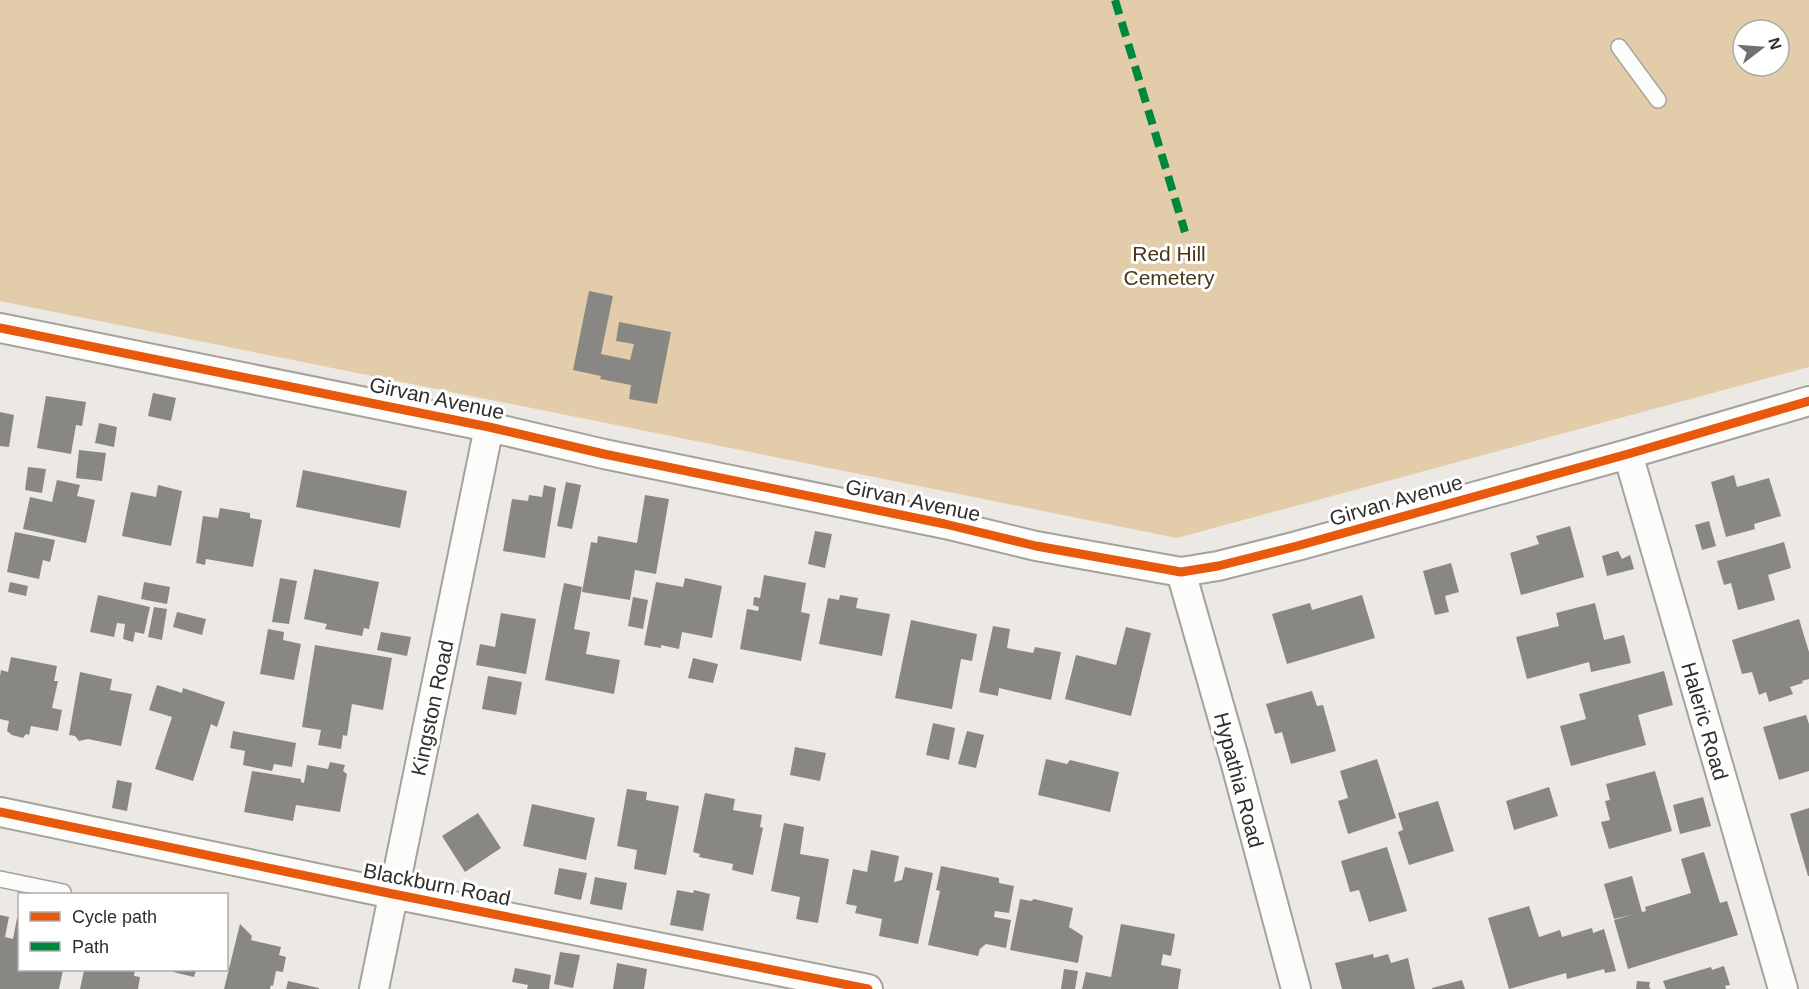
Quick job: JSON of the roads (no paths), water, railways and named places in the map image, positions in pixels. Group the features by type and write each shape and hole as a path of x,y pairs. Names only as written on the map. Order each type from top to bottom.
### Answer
{"street":[{"name":"Girvan Avenue","path":"0,328 489,427 615,457 945,524 1036,546 1181,572 1218,566 1297,546 1809,401"},
{"name":"Kingston Road","path":"374,989 489,427"},
{"name":"Haleric Road","path":"1628,454 1783,989"},
{"name":"Hypathia Road","path":"1181,572 1235,761 1296,989"},
{"name":"Blackburn Road","path":"0,812 393,894 868,989"}],"lane":[{"path":"1619,47 1658,100"},
{"path":"0,879 63,892"}],"park label":[{"name":"Red Hill Cemetery","path":"1169,265"}]}
